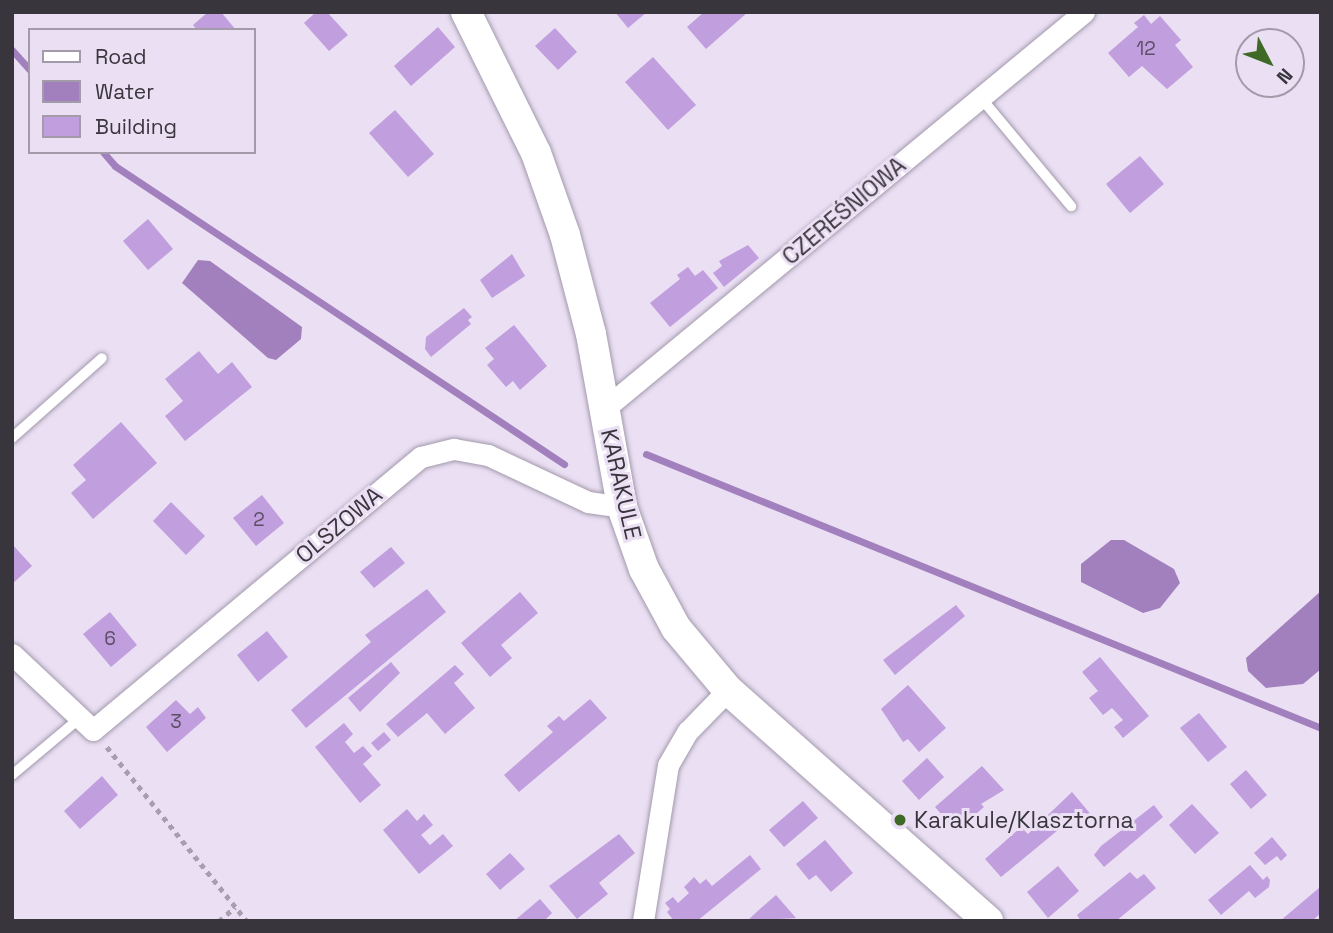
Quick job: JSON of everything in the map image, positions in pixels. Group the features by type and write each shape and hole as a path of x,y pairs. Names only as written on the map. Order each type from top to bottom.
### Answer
{"street":[{"name":"KARAKULE","path":"466,12 537,153 561,224 591,334 622,507 644,569 676,628 728,690 988,921"},
{"name":"CZEREŚNIOWA","path":"604,409 1084,12"},
{"name":"OLSZOWA","path":"86,724 421,457 454,449 488,455 588,502 622,507"},
{"path":"12,654 86,724"},
{"path":"643,921 668,765 688,731 728,690"}],"lane":[{"path":"981,98 1071,206"},
{"path":"12,438 102,358"},
{"path":"12,775 86,724"}],"path":[{"path":"86,724 247,921"},
{"path":"219,921 235,907"}],"water":[{"path":"198,260 210,261 302,327 301,339 276,360 268,358 182,283"},
{"path":"1111,540 1124,540 1174,569 1180,583 1160,608 1143,613 1081,582 1081,564"},
{"path":"1321,591 1321,669 1303,684 1266,688 1248,671 1246,658"}],"building":[{"path":"208,12 221,12 234,28 195,28 193,25"},
{"path":"316,12 327,12 348,35 329,51 304,23"},
{"path":"615,12 647,12 628,28"},
{"path":"704,12 748,12 706,49 687,27"},
{"path":"1144,15 1151,24 1160,16 1181,40 1175,45 1193,67 1167,89 1142,66 1129,77 1108,53 1138,27 1134,23"},
{"path":"438,27 455,47 411,86 394,66"},
{"path":"555,28 577,52 558,70 535,46"},
{"path":"653,57 696,105 668,130 625,82"},
{"path":"395,110 434,154 408,177 369,133"},
{"path":"1140,156 1164,184 1130,213 1106,184"},
{"path":"148,219 173,249 148,270 123,241"},
{"path":"748,245 759,258 724,287 713,273 722,266 719,261"},
{"path":"512,254 525,276 492,298 480,280"},
{"path":"688,267 695,276 703,270 718,288 670,327 650,303 680,279 677,275"},
{"path":"464,308 472,317 468,320 471,324 431,357 425,349 426,337"},
{"path":"514,325 547,366 520,390 513,381 506,387 487,365 494,359 485,348"},
{"path":"199,351 218,374 232,362 252,387 185,441 165,416 183,401 165,379"},
{"path":"121,422 157,463 93,519 71,493 86,480 73,465"},
{"path":"262,495 284,523 256,546 233,518"},
{"path":"171,502 205,536 186,555 153,521"},
{"path":"12,544 32,566 12,584"},
{"path":"391,547 405,563 374,588 360,572"},
{"path":"427,589 446,612 306,728 291,710 371,642 365,635"},
{"path":"520,592 538,613 501,645 512,658 490,677 461,643"},
{"path":"956,605 965,616 895,675 883,660"},
{"path":"110,612 137,645 111,667 83,634"},
{"path":"267,631 288,657 258,682 237,655"},
{"path":"1100,657 1149,716 1123,738 1114,727 1123,720 1112,708 1103,715 1089,698 1098,691 1082,672"},
{"path":"391,662 400,673 360,712 348,698"},
{"path":"455,665 464,674 454,683 475,708 445,734 427,713 398,737 386,724"},
{"path":"908,685 946,728 919,752 908,739 903,742 881,709"},
{"path":"590,699 607,718 519,792 504,775 553,732 547,726 559,716 564,721"},
{"path":"176,700 190,714 198,707 206,718 167,752 146,727"},
{"path":"1199,713 1227,747 1208,762 1180,728"},
{"path":"344,723 353,734 345,742 354,753 363,746 372,756 363,764 381,785 360,803 315,747"},
{"path":"384,732 391,740 378,751 371,743"},
{"path":"927,758 944,777 919,800 902,781"},
{"path":"982,766 1004,790 981,804 984,807 956,831 935,807"},
{"path":"1246,770 1267,795 1251,809 1230,784"},
{"path":"102,776 118,795 80,829 64,811"},
{"path":"1072,792 1093,817 1083,826 1075,816 1001,877 985,859 1021,827 1028,834"},
{"path":"803,801 818,818 784,847 769,830"},
{"path":"1192,804 1219,833 1195,854 1169,825"},
{"path":"1154,805 1163,817 1104,867 1094,855 1101,846"},
{"path":"407,809 417,821 424,814 433,825 421,835 430,845 443,834 453,846 419,874 383,830"},
{"path":"619,834 635,853 599,883 608,894 577,919 549,886"},
{"path":"1272,837 1287,855 1281,861 1277,856 1265,865 1254,853"},
{"path":"825,840 853,873 831,892 816,875 809,880 796,864"},
{"path":"510,853 525,869 500,890 486,874"},
{"path":"750,855 761,869 697,921 674,921 667,912 670,909 665,903 673,897 678,903 689,893 684,887 694,877 700,884 706,879 712,886"},
{"path":"1250,865 1263,880 1267,876 1270,880 1269,887 1255,898 1249,891 1221,915 1208,900"},
{"path":"1058,866 1079,891 1048,918 1027,892"},
{"path":"1130,872 1137,879 1144,874 1156,888 1116,921 1081,921 1077,915"},
{"path":"1319,888 1321,913 1312,921 1280,921"},
{"path":"776,895 796,918 747,921 761,908"},
{"path":"540,899 552,913 544,921 514,921"}],"waterway":[{"path":"12,50 28,68"},
{"path":"105,154 115,166 564,464"},
{"path":"646,454 1321,728"}],"place":[{"name":"Karakule/Klasztorna","path":"900,820"}]}
